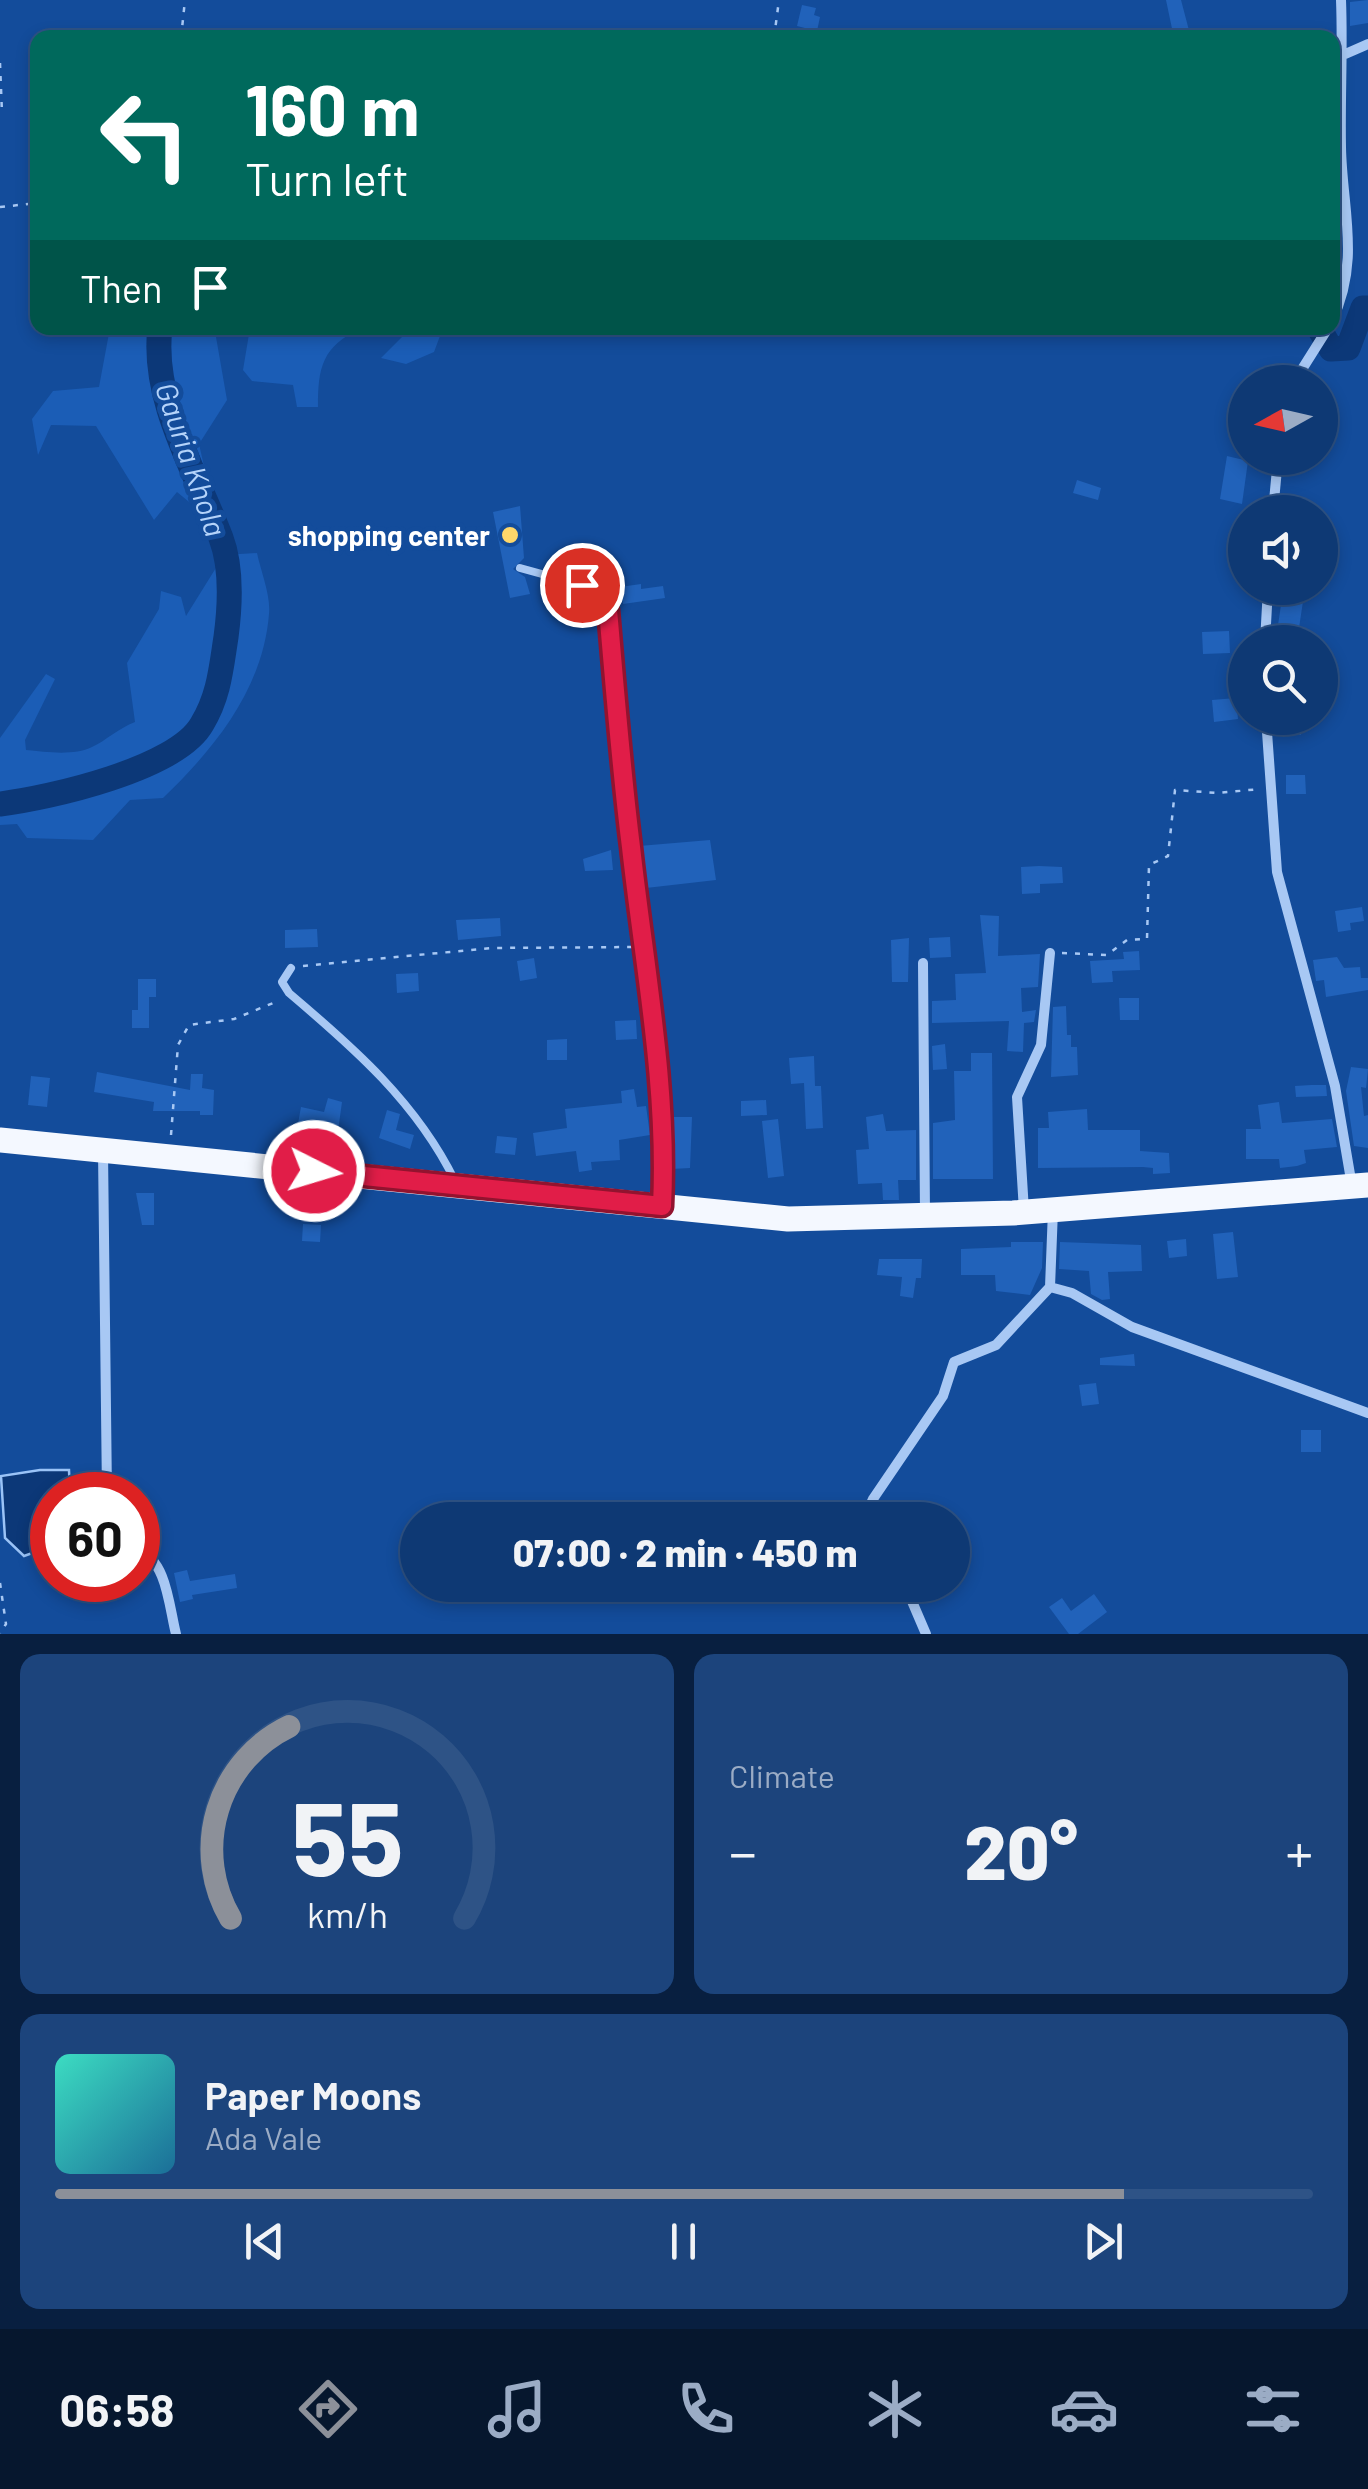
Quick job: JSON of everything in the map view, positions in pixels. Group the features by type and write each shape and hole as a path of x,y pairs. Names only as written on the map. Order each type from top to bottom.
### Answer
{"main road":[{"path":"0,1140 788,1219 1024,1213 1360,1186"}],"street":[{"path":"1339,30 1340,0"},
{"path":"1340,55 1368,44"},
{"path":"1340,120 1350,214 1346,293 1340,305"},
{"path":"1302,365 1323,335"},
{"path":"1267,735 1277,872 1360,1186"},
{"path":"1024,1213 1017,1096 1041,1046 1050,953"},
{"path":"923,963 925,1216"},
{"path":"103,1150 107,1472"},
{"path":"871,1502 944,1396 954,1362 996,1345 1050,1287 1053,1210"},
{"path":"1050,1287 1072,1293 1132,1327 1368,1412"},
{"path":"160,1574 176,1634"},
{"path":"913,1602 926,1634"}],"lane":[{"path":"520,568 582,585 608,610 631,849 646,946 663,1141 662,1206"},
{"path":"292,968 282,982 289,993 399,1094 433,1136 457,1184"}],"path":[{"path":"183,30 185,0"},
{"path":"776,30 779,0"},
{"path":"0,64 2,113"},
{"path":"0,207 30,204"},
{"path":"1050,953 1107,954 1127,940 1147,939 1149,865 1168,856 1171,795 1175,790 1218,793 1238,788 1256,790 1270,784"},
{"path":"292,968 491,948 646,946"},
{"path":"169,1157 178,1045 189,1025 234,1019 269,1007 289,993"},
{"path":"0,1583 6,1624 0,1633"}],"shaded area":[{"path":"109,335 217,335 227,400 199,444 213,506 194,506 177,492 154,520 96,426 51,425 38,455 32,419 53,391 99,387"},
{"path":"249,335 348,335 330,351 321,369 318,407 297,407 293,385 252,381 243,370"},
{"path":"404,335 440,335 434,352 406,364 381,358"},
{"path":"257,553 269,607 265,641 247,692 201,759 163,798 130,800 93,840 27,838 17,824 0,825 0,738 46,674 55,679 25,740 26,750 68,752 97,744 135,722 127,663 159,609 161,591 181,597 186,616 224,555"},
{"path":"40,1470 69,1470 30,1472 30,1554 24,1556 5,1538 1,1476"}],"building":[{"path":"1166,0 1181,0 1189,30 1172,30"},
{"path":"1368,0 1368,23 1350,26 1350,2"},
{"path":"802,5 816,8 814,15 820,17 817,30 797,26"},
{"path":"1227,456 1228,475 1246,475 1243,495 1228,495 1228,501 1220,499"},
{"path":"1077,480 1101,488 1098,500 1073,493"},
{"name":"shopping center","path":"520,506 524,558 513,569 525,577 530,594 510,598 493,512"},
{"path":"641,584 641,589 663,586 665,598 623,604 620,587"},
{"path":"1281,605 1302,605 1299,625 1278,625"},
{"path":"1228,631 1228,653 1203,654 1202,632"},
{"path":"1228,699 1228,720 1214,722 1212,700"},
{"path":"1286,775 1305,775 1306,794 1286,794"},
{"path":"710,840 716,880 646,888 639,846"},
{"path":"611,850 613,870 585,871 583,859"},
{"path":"1021,867 1062,867 1063,883 1040,884 1040,893 1022,894"},
{"path":"1362,907 1364,921 1350,923 1351,930 1338,932 1335,911"},
{"path":"980,915 999,916 998,956 1040,954 1038,987 1021,988 1022,1012 1036,1010 1034,1022 1024,1023 1023,1052 1007,1051 1009,1021 932,1023 932,1001 956,1000 955,974 986,973"},
{"path":"500,918 501,936 458,940 456,920"},
{"path":"317,929 318,947 285,948 285,930"},
{"path":"950,937 951,957 930,958 929,938"},
{"path":"909,938 908,982 892,982 891,940"},
{"path":"1139,951 1140,970 1112,971 1113,982 1092,983 1090,961 1124,959 1123,952"},
{"path":"1337,957 1344,968 1360,967 1361,978 1368,978 1368,990 1326,997 1324,980 1316,981 1313,960"},
{"path":"534,958 537,978 520,981 517,961"},
{"path":"418,973 419,991 397,993 396,974"},
{"path":"138,979 156,979 156,997 149,997 149,1028 132,1028 132,1010 138,1010"},
{"path":"1119,998 1139,998 1139,1020 1120,1020"},
{"path":"1066,1006 1067,1035 1071,1035 1071,1047 1077,1047 1078,1075 1051,1077 1053,1007"},
{"path":"636,1020 637,1039 616,1040 615,1021"},
{"path":"567,1039 567,1060 547,1060 547,1040"},
{"path":"945,1044 947,1069 933,1070 932,1046"},
{"path":"971,1053 992,1053 993,1179 933,1179 933,1123 955,1120 954,1071 971,1071"},
{"path":"814,1056 815,1086 821,1086 823,1128 806,1129 804,1083 791,1084 789,1058"},
{"path":"1351,1067 1368,1069 1366,1088 1361,1087 1364,1116 1368,1115 1368,1148 1354,1146 1346,1091"},
{"path":"97,1072 190,1090 191,1074 203,1074 202,1088 214,1090 213,1115 200,1115 200,1111 153,1111 154,1102 94,1092"},
{"path":"31,1076 50,1078 47,1107 28,1105"},
{"path":"1326,1085 1327,1096 1296,1097 1295,1086"},
{"path":"634,1089 637,1107 646,1106 650,1135 619,1140 620,1160 591,1162 592,1170 579,1172 576,1151 536,1156 533,1133 567,1128 565,1109 622,1103 621,1091"},
{"path":"328,1098 342,1102 338,1131 317,1125 316,1133 297,1129 301,1107 324,1112"},
{"path":"766,1100 767,1115 741,1116 741,1101"},
{"path":"1279,1102 1282,1123 1332,1119 1337,1147 1304,1150 1306,1163 1297,1166 1280,1168 1279,1159 1246,1159 1246,1129 1261,1129 1258,1105"},
{"path":"1087,1109 1088,1130 1140,1130 1140,1151 1169,1153 1170,1173 1153,1174 1153,1168 1143,1167 1038,1168 1038,1128 1049,1128 1048,1112"},
{"path":"387,1110 400,1114 396,1130 414,1135 410,1149 379,1138"},
{"path":"883,1114 886,1131 916,1130 916,1180 898,1180 899,1200 883,1200 882,1183 858,1184 856,1150 869,1149 866,1117"},
{"path":"671,1117 692,1117 690,1168 671,1169"},
{"path":"778,1119 784,1176 768,1178 762,1121"},
{"path":"497,1136 517,1138 515,1155 495,1153"},
{"path":"136,1193 154,1193 154,1225 142,1225"},
{"path":"303,1224 321,1225 320,1242 302,1241"},
{"path":"1233,1232 1238,1277 1217,1279 1213,1234"},
{"path":"1186,1239 1187,1256 1169,1258 1167,1241"},
{"path":"1011,1242 1043,1242 1042,1268 1030,1295 996,1291 995,1275 961,1275 961,1249 1011,1247"},
{"path":"1060,1242 1141,1245 1142,1271 1108,1272 1110,1299 1102,1300 1091,1294 1089,1271 1059,1269"},
{"path":"879,1259 922,1259 921,1278 916,1278 913,1298 900,1296 902,1277 877,1275"},
{"path":"1134,1354 1135,1366 1100,1365 1100,1358"},
{"path":"1096,1383 1099,1404 1082,1406 1079,1385"},
{"path":"1301,1430 1321,1430 1321,1452 1301,1452"},
{"path":"187,1570 190,1581 235,1574 237,1588 192,1595 193,1599 180,1602 174,1573"},
{"path":"1094,1594 1107,1612 1078,1634 1069,1634 1049,1607 1062,1598 1071,1611"}],"waterway":[{"name":"Gauria Khola","path":"1323,335 1331,349 1348,348 1363,308 1368,308"},
{"name":"Gauria Khola","path":"0,804 110,779 167,755 202,724 216,693 228,613 227,561 169,409 162,382 160,335"}],"place":[{"name":"shopping center","path":"510,535"}],"route":[{"path":"314,1171 662,1206 663,1141 646,946 631,849 608,610 582,585"}]}
